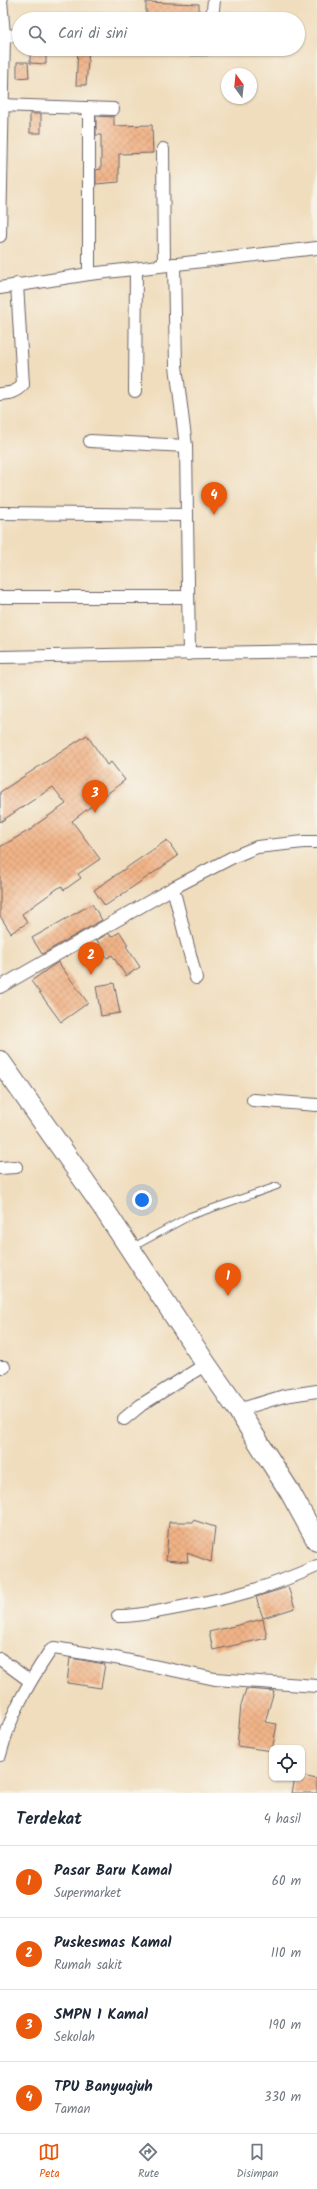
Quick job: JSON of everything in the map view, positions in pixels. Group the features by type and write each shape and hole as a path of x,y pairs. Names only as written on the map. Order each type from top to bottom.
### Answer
{"highway":[{"path":"0,1061 130,1249 238,1410 290,1492 317,1541"}],"street":[{"path":"0,236 1,105 4,35 1,0"},
{"path":"213,12 214,0"},
{"path":"4,35 12,36"},
{"path":"1,105 113,109"},
{"path":"89,109 89,274"},
{"path":"163,149 176,366 186,446 189,654"},
{"path":"0,288 17,284 89,274 317,248"},
{"path":"135,391 136,269"},
{"path":"0,394 11,393 19,390 23,385 17,284"},
{"path":"90,441 186,446"},
{"path":"0,513 187,516"},
{"path":"0,597 188,597"},
{"path":"0,657 317,651"},
{"path":"0,987 173,888 256,847 317,842"},
{"path":"173,888 196,978"},
{"path":"253,1100 317,1105"},
{"path":"0,1168 16,1167"},
{"path":"124,1419 141,1405 206,1364"},
{"path":"238,1410 284,1396 317,1391"},
{"path":"118,1616 140,1616 219,1601 258,1590 317,1566"},
{"path":"0,1755 7,1727 30,1681 50,1650 54,1648 121,1659 166,1670 215,1679 317,1686"},
{"path":"0,1659 30,1681"}],"lane":[{"path":"130,1249 190,1216 277,1186"}],"building":[{"path":"146,2 199,4 199,12 146,12"},
{"path":"30,56 46,56 46,64 30,63"},
{"path":"78,56 88,56 86,85 76,85"},
{"path":"17,62 28,62 29,77 17,78"},
{"path":"30,114 41,114 41,133 30,133"},
{"path":"96,116 114,117 114,126 152,125 153,153 119,154 119,182 96,184 96,170 101,169 101,135 96,135"},
{"path":"87,735 107,765 111,762 125,780 72,821 100,859 78,874 81,878 64,890 61,886 22,914 27,923 11,933 0,916 0,847 35,827 34,826 66,804 53,787 0,822 0,792"},
{"path":"167,840 178,856 105,906 94,890"},
{"path":"92,904 102,920 42,954 32,938"},
{"path":"120,932 128,945 126,946 140,967 126,976 112,955 107,958 97,940 109,933 111,937"},
{"path":"58,962 88,1003 61,1022 31,981"},
{"path":"114,983 120,1013 101,1016 96,986"},
{"path":"193,1520 215,1527 211,1562 187,1553 188,1562 166,1560 169,1522 193,1522"},
{"path":"288,1587 295,1608 263,1618 256,1597"},
{"path":"263,1619 267,1638 213,1650 209,1632"},
{"path":"70,1658 105,1664 101,1688 67,1683"},
{"path":"246,1689 274,1691 265,1722 277,1724 273,1745 269,1745 269,1751 237,1746 241,1705"},
{"path":"305,1777 317,1779 317,1793 292,1793 294,1781 305,1781"}],"place":[{"name":"TPU Banyuajuh","path":"214,515"},
{"name":"SMPN 1 Kamal","path":"95,813"},
{"name":"Puskesmas Kamal","path":"91,975"},
{"name":"Pasar Baru Kamal","path":"228,1296"}]}
